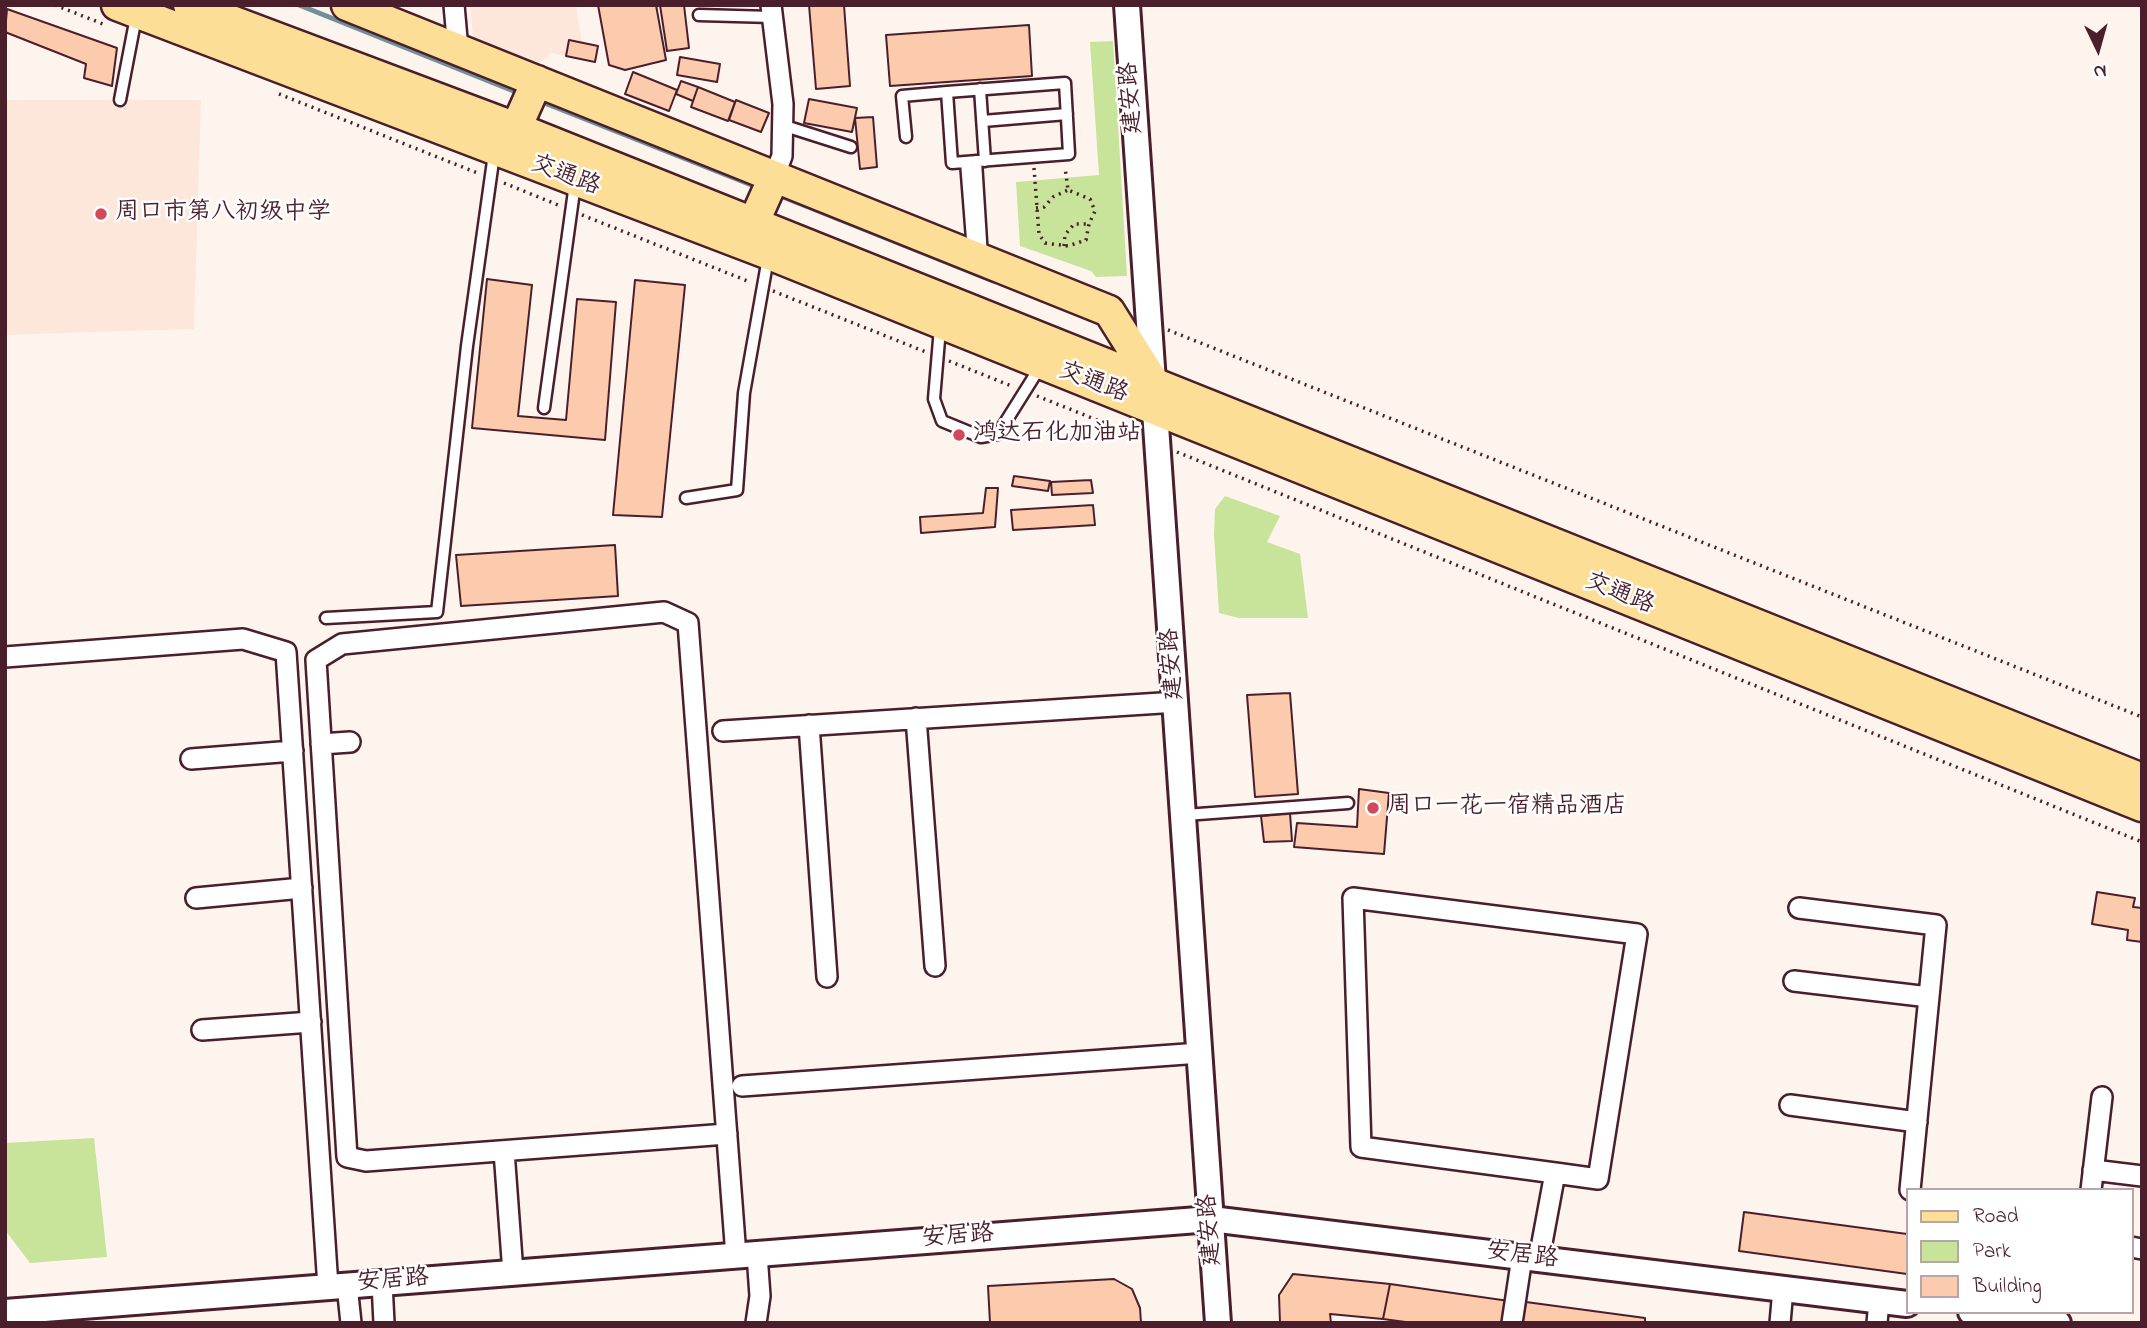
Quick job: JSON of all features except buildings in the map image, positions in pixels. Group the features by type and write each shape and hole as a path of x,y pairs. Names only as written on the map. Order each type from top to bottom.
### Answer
{"main road":[{"name":"交通路","path":"189,5 516,128 753,224 1155,396 2142,806"},
{"path":"347,5 1109,312 1155,396"},
{"name":"交通路","path":"129,18 492,164 576,181 769,254 1042,364 1155,396 2142,779"},
{"path":"516,128 537,80"},
{"path":"753,224 774,177"}],"street":[{"path":"454,5 458,50"},
{"name":"建安路","path":"1127,5 1185,814 1218,1323"},
{"path":"771,11 783,103 782,156 774,177"},
{"path":"727,1133 366,1161 347,1157 316,660 342,643 664,612 688,623 727,1133 746,1255 760,1296 756,1323"},
{"path":"5,657 243,639 286,652 311,1022 337,1286 351,1323"},
{"path":"723,731 1177,702"},
{"path":"916,718 935,967"},
{"path":"809,725 827,977"},
{"path":"321,744 350,742"},
{"path":"191,759 293,751"},
{"path":"196,898 302,888"},
{"path":"1353,898 1637,934 1598,1179 1555,1173 1360,1147 1353,898"},
{"path":"1799,908 1936,925 1910,1188"},
{"path":"1794,981 1929,998"},
{"path":"202,1030 311,1022"},
{"path":"742,1086 1200,1053"},
{"path":"2091,1188 2102,1097"},
{"path":"1790,1105 1917,1122"},
{"path":"504,1151 513,1273"},
{"path":"2094,1170 2142,1176"},
{"path":"1512,1323 1555,1173"},
{"name":"安居路","path":"5,1312 1211,1219 1783,1289 1878,1312 1906,1304"},
{"path":"382,1283 384,1323"},
{"path":"1780,1323 1783,1289"},
{"path":"2002,1314 2032,1316 2058,1323"}],"lane":[{"path":"699,15 771,11"},
{"path":"120,100 129,18"},
{"path":"906,137 902,96 980,89 1065,83 1069,154 952,163 947,92"},
{"path":"977,259 976,161 983,121 980,89"},
{"path":"983,121 1067,114"},
{"path":"782,125 851,147"},
{"path":"326,618 437,612 467,346 492,164"},
{"path":"544,408 576,181"},
{"path":"686,498 737,490 744,393 769,254"},
{"path":"940,324 934,399 942,421 981,437 998,434 1027,392 1042,364"},
{"path":"1185,814 1348,803"}],"path":[{"path":"55,5 129,18"},
{"path":"273,92 492,164 570,210 2142,842"},
{"path":"1063,154 1068,190"},
{"path":"1033,157 1037,226 1045,243 1064,245 1086,240 1095,205 1082,193 1068,190 1053,197 1044,207 1036,208"},
{"path":"1064,245 1065,235 1074,224 1089,224"},
{"path":"1148,322 2142,718"}],"shaded area":[{"path":"470,5 576,5 582,43 569,40 566,56 551,53 538,65 473,37"},
{"name":"周口市第八初级中学","path":"5,100 201,100 194,329 5,335"}],"green space":[{"path":"1113,41 1127,276 1096,277 1091,271 1020,246 1016,182 1099,175 1090,42"},
{"path":"1225,496 1280,516 1267,542 1300,554 1308,618 1239,618 1219,613 1215,509"},
{"path":"94,1138 107,1257 30,1263 5,1230 5,1143"}],"waterway":[{"path":"299,5 521,94"},
{"path":"537,100 759,188"},
{"path":"778,195 993,281"}],"place":[{"name":"周口市第八初级中学","path":"101,214"},
{"name":"鸿达石化加油站","path":"959,435"},
{"name":"周口一花一宿精品酒店","path":"1373,808"}]}
